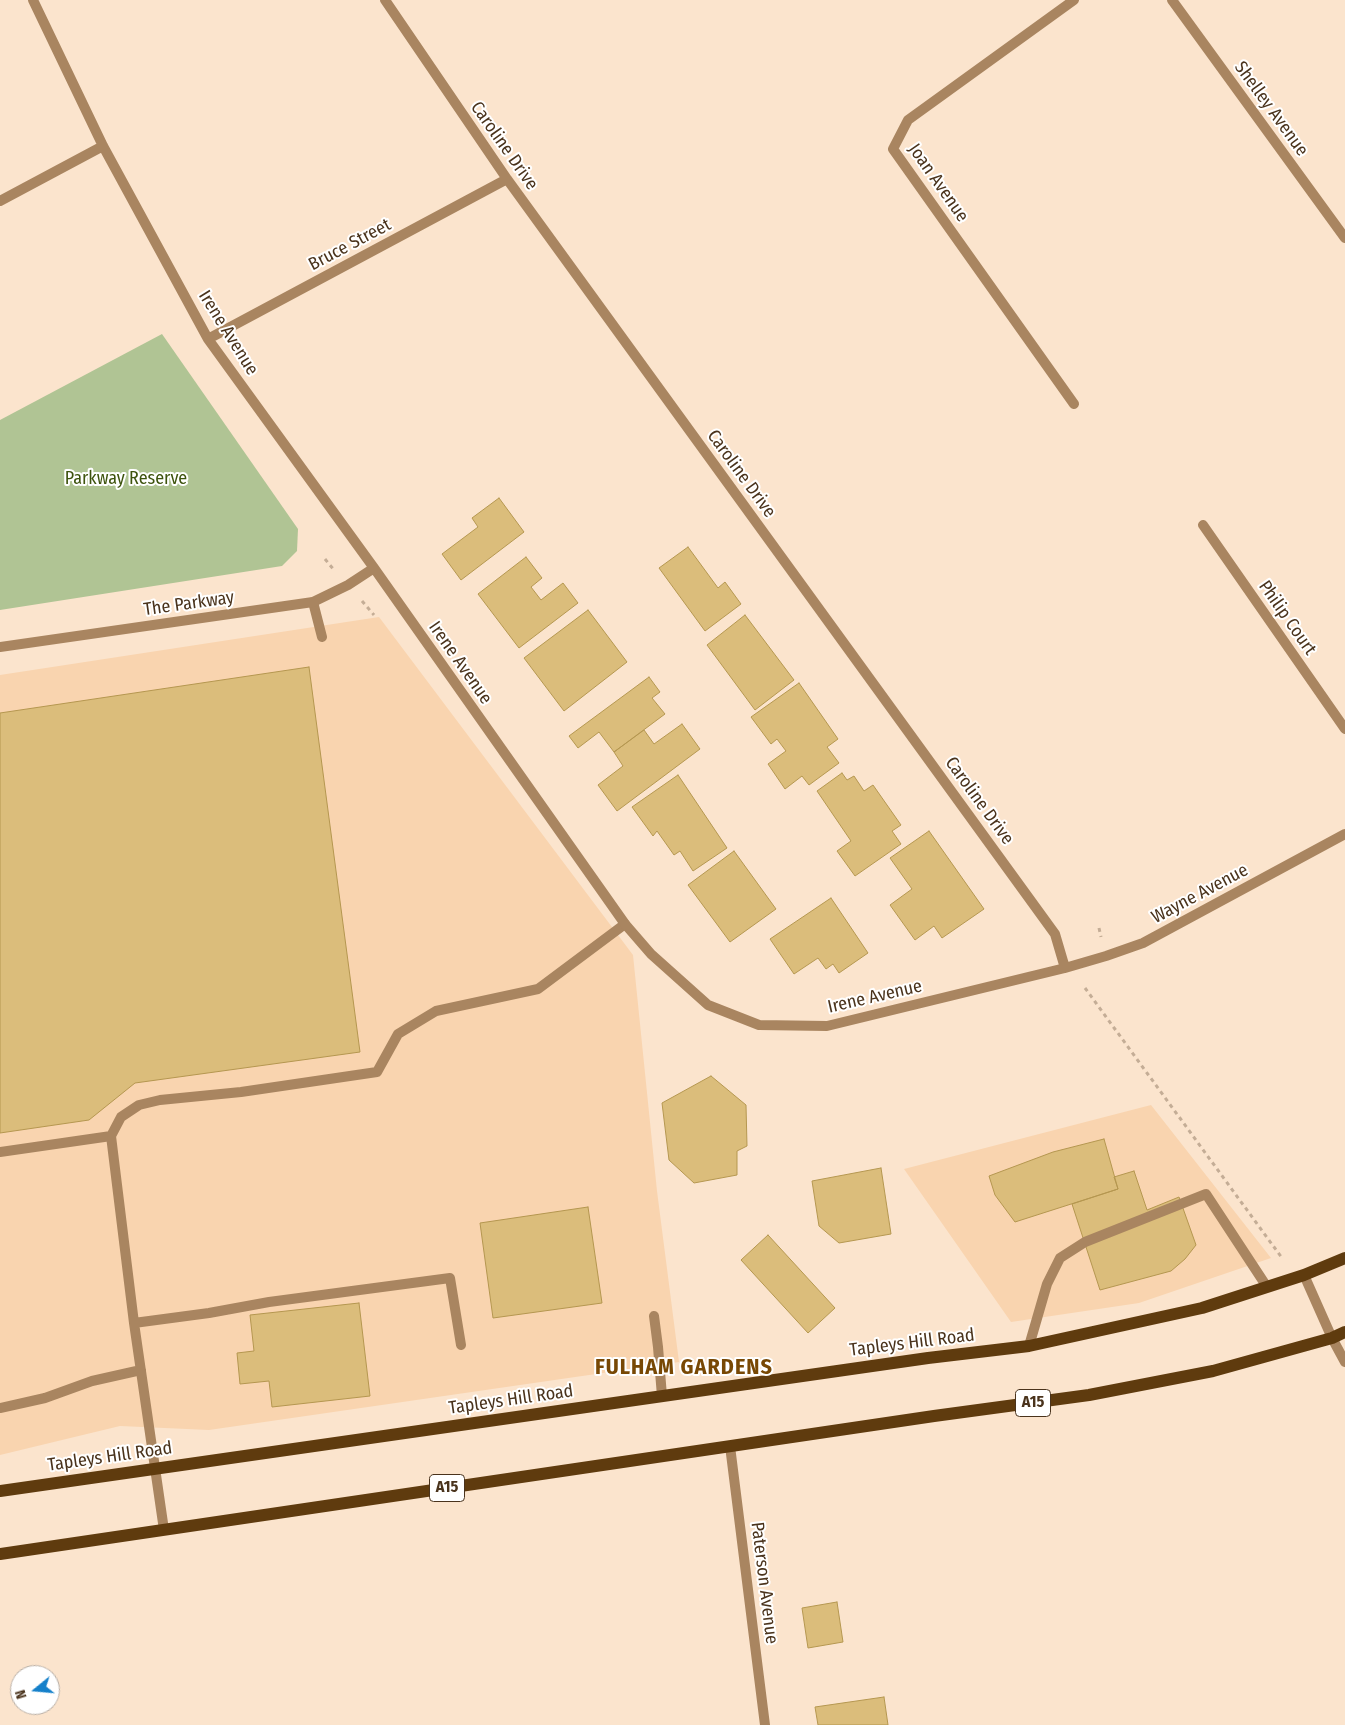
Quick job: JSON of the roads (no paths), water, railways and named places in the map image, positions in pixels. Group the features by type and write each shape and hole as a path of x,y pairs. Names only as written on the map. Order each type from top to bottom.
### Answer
{"main road":[{"name":"Tapleys Hill Road","path":"0,1491 928,1358 1029,1346 1202,1308 1304,1275 1345,1258"},
{"name":"A15","path":"0,1554 934,1416 1089,1395 1213,1371 1332,1338 1345,1332"}],"street":[{"name":"Irene Avenue","path":"33,0 103,146 208,339 374,568 625,924 650,954 708,1005 759,1025 827,1026 1065,968"},
{"name":"Caroline Drive","path":"385,0 507,179 1055,934 1065,968"},
{"name":"Joan Avenue","path":"1074,0 908,120 893,149 1074,404"},
{"name":"Shelley Avenue","path":"1172,0 1345,238"},
{"path":"0,201 103,146"},
{"name":"Bruce Street","path":"208,339 507,179"},
{"name":"Philip Court","path":"1203,525 1345,729"},
{"name":"The Parkway","path":"0,647 312,602 348,585 374,568"},
{"path":"312,602 322,637"},
{"name":"Wayne Avenue","path":"1065,968 1143,943 1345,834"},
{"path":"164,1530 154,1469 110,1136 121,1116 139,1105 160,1100 242,1092 377,1072 398,1034 436,1011 538,989 625,924"},
{"path":"0,1152 110,1136"},
{"path":"1029,1346 1047,1284 1060,1258 1085,1242 1206,1194 1266,1287"},
{"path":"1304,1275 1332,1338 1345,1362"},
{"path":"134,1323 209,1313 269,1302 450,1278 461,1345"},
{"path":"654,1316 662,1396"},
{"path":"0,1408 45,1398 92,1381 141,1370"},
{"name":"Paterson Avenue","path":"730,1446 765,1725"}],"district":[{"name":"FULHAM GARDENS","path":"684,1368"}],"park label":[{"name":"Parkway Reserve","path":"126,479"}]}
